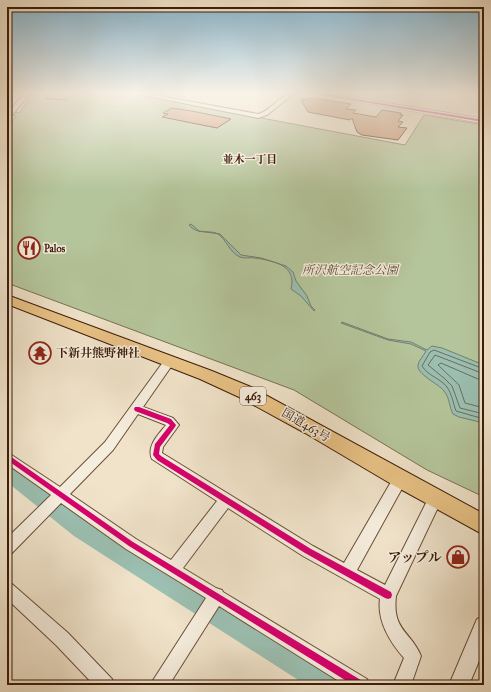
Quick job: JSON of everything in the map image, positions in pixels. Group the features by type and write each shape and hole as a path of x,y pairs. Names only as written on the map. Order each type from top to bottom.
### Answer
{"highway":[{"name":"国道463号","path":"7,299 206,375 264,402 435,499 484,525"}],"street":[{"path":"7,548 110,446 170,361"},
{"path":"137,409 169,421 173,425 157,446 156,456 347,573 388,595"},
{"path":"7,457 58,498 172,569 215,598 361,685"},
{"path":"347,573 400,479"},
{"path":"402,685 413,656 398,638 386,605 388,595 435,499"},
{"path":"172,569 226,500"},
{"path":"7,588 62,639 106,685"},
{"path":"159,685 215,598"},
{"path":"459,685 484,626"}],"green space":[{"name":"所沢航空記念公園","path":"9,125 300,125 405,145 417,125 484,125 484,497 427,470 294,390 7,283 7,128"}],"water":[{"path":"191,224 199,231 196,230 189,225"},
{"path":"218,234 220,234 241,255 271,261 240,257 233,252"},
{"path":"277,263 286,266 293,272 296,281 307,296 311,306 315,310 314,311 301,296 291,289 291,274 287,269"},
{"path":"342,322 388,339 411,342 427,350 432,346 442,348 484,366 484,423 459,417 453,414 444,391 424,375 418,368 420,359 426,351 411,344 388,340 341,323"}],"building":[{"path":"203,125 221,125 217,128"},
{"path":"355,125 400,125 398,127 407,128 398,140 362,135 357,132"},
{"path":"37,350 46,356 38,362 29,357"}],"waterway":[{"path":"7,471 81,529 329,685"}],"cycle path":[{"path":"137,409 169,421 173,425 157,446 156,455 159,458 308,551 388,595"},
{"path":"7,457 131,544 361,685"}],"place":[{"name":"Palos","path":"29,248"},
{"name":"下新井熊野神社","path":"40,353"},
{"name":"アップル","path":"458,557"}],"district":[{"name":"並木一丁目","path":"250,159"}]}
